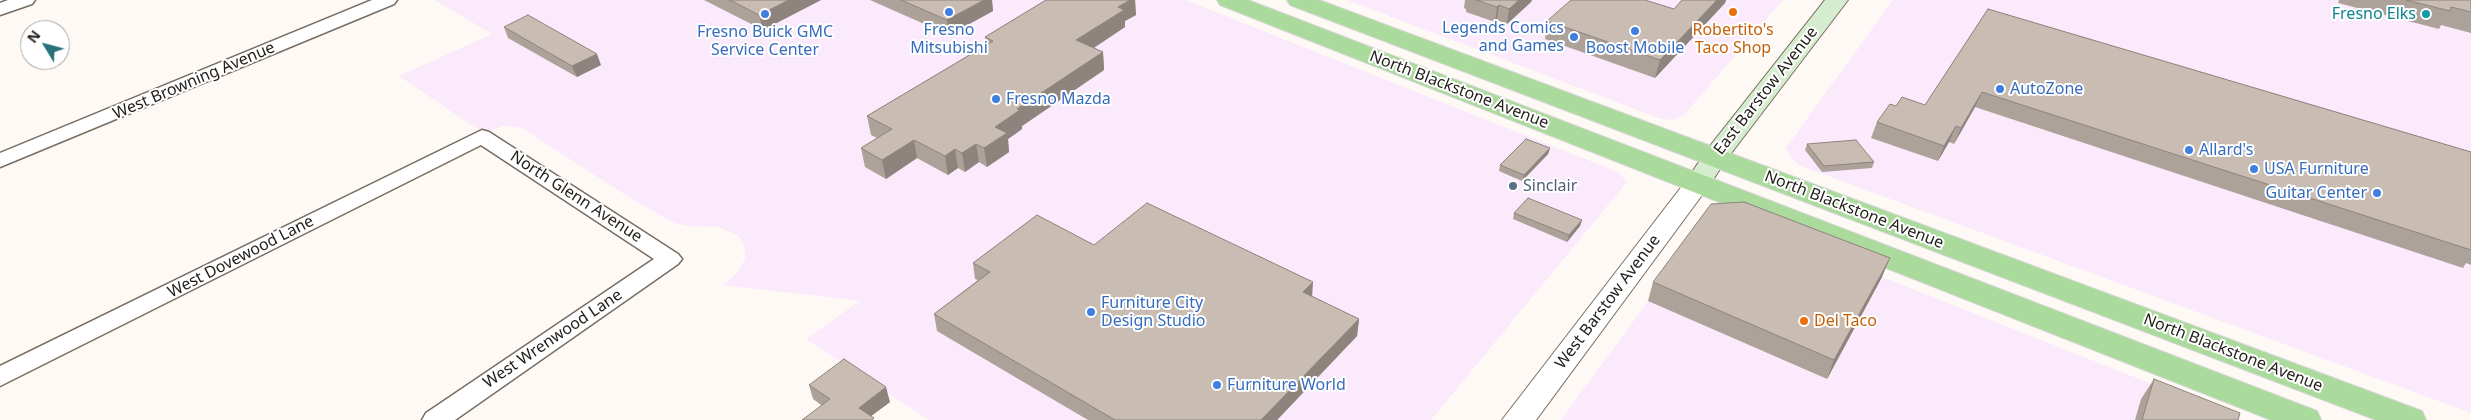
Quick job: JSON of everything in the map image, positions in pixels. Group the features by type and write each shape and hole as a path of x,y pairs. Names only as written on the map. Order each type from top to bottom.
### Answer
{"main road":[{"name":"North Blackstone Avenue","path":"1228,0 2305,420"},
{"name":"North Blackstone Avenue","path":"1298,0 2410,420"},
{"name":"East Barstow Avenue","path":"1698,184 1715,157 1836,0"}],"street":[{"path":"0,9 26,0"},
{"name":"West Browning Avenue","path":"0,161 388,0"},
{"name":"North Glenn Avenue","path":"482,136 670,259"},
{"name":"West Dovewood Lane","path":"0,377 482,136"},
{"name":"West Barstow Avenue","path":"1518,420 1698,184"},
{"name":"West Wrenwood Lane","path":"435,420 670,259"}],"shaded area":[{"path":"435,0 1185,0 1618,172 1627,182 1431,420 929,420 806,339 860,301 723,285 737,273 745,259 745,246 738,235 718,227 687,226 674,223 630,198 522,128 504,126 483,133 399,76 492,34"},
{"path":"1347,0 1783,0 1684,115 1673,120 1661,119"},
{"path":"1893,0 2471,0 2471,413 1798,165 1785,149"},
{"path":"1882,277 2243,420 1561,420 1648,301 1826,379"}],"building":[{"path":"730,0 789,0 759,15"},
{"path":"901,0 984,0 947,20"},
{"name":"Fresno Mazda","path":"1046,0 1130,0 1118,7 1124,10 1076,40 1103,52 1017,109 1020,110 995,127 1007,133 984,148 976,144 962,153 955,149 945,156 914,140 882,160 861,148 892,129 867,116 993,41 985,37"},
{"path":"1476,0 1519,0 1509,9"},
{"path":"1571,0 1645,0 1674,9 1682,0 1717,0 1660,60 1547,21"},
{"path":"2406,0 2471,0 2471,12 2451,7 2450,11"},
{"path":"1988,9 2471,152 2471,250 1982,92 1961,128 1956,126 1944,146 1877,122 1890,104 1896,106 1902,97 1925,105"},
{"path":"528,15 597,54 572,66 504,27"},
{"path":"1526,139 1550,148 1524,175 1500,165"},
{"path":"1856,140 1874,162 1824,166 1807,144"},
{"path":"1528,198 1582,220 1569,235 1514,213"},
{"path":"1744,202 1890,258 1834,360 1653,282 1711,204"},
{"path":"1147,203 1313,282 1303,292 1359,319 1261,420 1115,420 934,314 990,272 973,263 1037,215 1094,245"},
{"path":"844,359 886,387 859,408 874,418 872,420 802,420 830,399 809,385"},
{"path":"2154,379 2240,413 2238,420 2142,420"}],"place":[{"name":"Fresno Mitsubishi","path":"949,12"},
{"name":"Robertito's Taco Shop","path":"1733,12"},
{"name":"Fresno Buick GMC Service Center","path":"765,14"},
{"name":"Fresno Elks","path":"2426,14"},
{"name":"Boost Mobile","path":"1635,31"},
{"name":"Legends Comics and Games","path":"1574,37"},
{"name":"AutoZone","path":"2000,89"},
{"name":"Fresno Mazda","path":"996,99"},
{"name":"Allard's","path":"2189,150"},
{"name":"USA Furniture","path":"2254,169"},
{"name":"Sinclair","path":"1513,186"},
{"name":"Guitar Center","path":"2377,193"},
{"name":"Furniture City Design Studio","path":"1091,312"},
{"name":"Del Taco","path":"1804,321"},
{"name":"Furniture World","path":"1217,385"}]}
